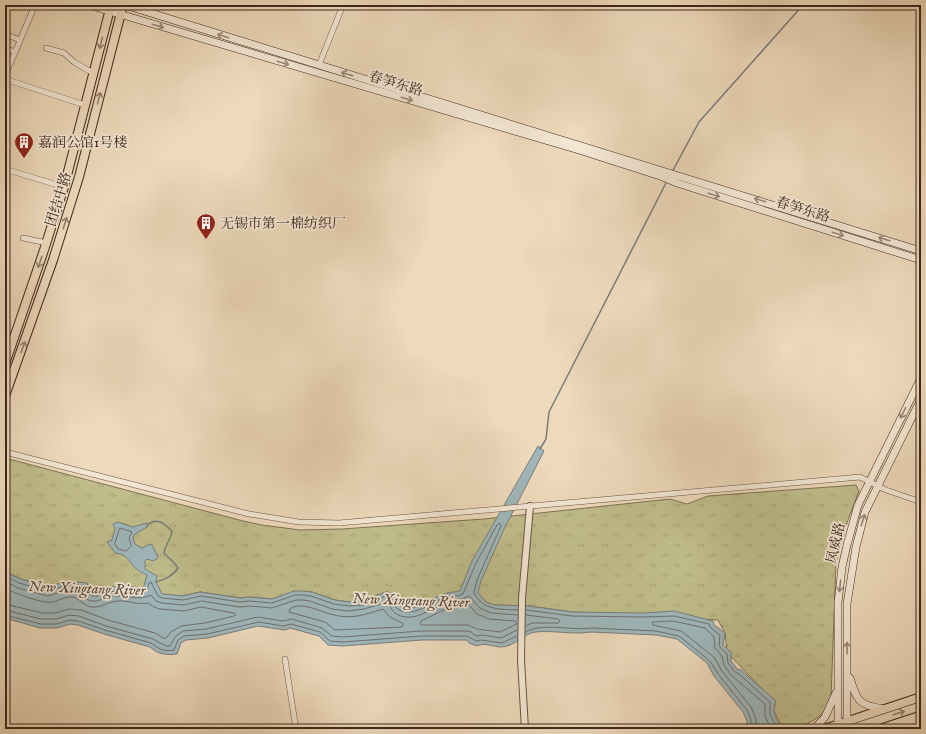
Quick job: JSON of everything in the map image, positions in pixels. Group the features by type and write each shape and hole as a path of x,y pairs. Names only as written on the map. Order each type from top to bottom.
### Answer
{"main road":[{"name":"春笋东路","path":"89,5 110,8 121,15 564,146 665,174 681,176 921,250"},
{"name":"春笋东路","path":"124,5 665,174 677,183 921,260"},
{"name":"团结中路","path":"5,396 54,260 79,177 124,5"},
{"name":"团结中路","path":"5,364 47,243 64,187 110,8"},
{"name":"凤威路","path":"838,727 838,603 842,567 852,524 869,482 921,378"},
{"name":"凤威路","path":"849,727 847,671 848,604 852,564 865,512 921,399"},
{"path":"847,671 860,702 870,707 886,709"},
{"path":"814,729 825,717 838,687"},
{"path":"849,727 886,709 921,697"},
{"path":"824,729 849,727 921,706"}],"street":[{"path":"35,5 15,52 7,64 5,77 85,104"},
{"path":"319,65 343,5"},
{"path":"5,34 20,40"},
{"path":"5,48 15,52"},
{"path":"46,48 64,54 74,62 93,73"},
{"path":"5,169 64,187"},
{"path":"23,238 47,243"},
{"path":"5,452 249,514 299,522 339,522 860,477 878,486 921,502"},
{"path":"525,729 521,660 522,598 530,506"},
{"path":"285,659 296,729"}],"green space":[{"path":"5,458 243,521 300,530 342,529 484,519 670,499 687,504 708,496 856,485 859,491 845,528 836,562 831,698 825,710 817,718 794,728 783,729 764,691 727,652 725,633 718,620 572,612 529,606 494,605 486,602 478,593 417,607 404,608 398,604 397,597 393,593 386,592 362,601 349,602 335,600 312,592 281,596 272,599 248,597 241,598 200,592 183,596 102,590 93,592 66,581 49,587 21,579 5,572"}],"water":[{"name":"New Xingtang River","path":"538,446 544,451 504,529 481,581 478,593 486,602 494,605 529,606 572,612 643,613 674,611 713,621 714,625 725,633 723,645 731,652 731,661 738,670 740,669 776,701 774,709 775,716 783,729 746,729 747,721 743,712 714,676 707,663 677,639 656,635 591,632 535,632 526,635 510,645 501,647 486,645 477,646 469,643 467,640 422,640 343,646 328,645 319,636 290,628 285,630 258,626 208,638 186,640 181,643 177,654 163,654 153,650 150,647 78,625 70,624 57,628 40,628 5,618 5,572 21,579 49,587 66,581 87,583 90,590 93,591 116,586 143,589 147,575 133,566 127,558 115,553 107,542 112,540 115,529 113,524 118,522 133,527 147,523 147,527 135,534 133,538 135,544 142,548 150,544 152,545 158,557 153,561 147,559 145,561 145,569 157,576 156,582 162,594 183,596 200,592 241,598 248,597 272,599 294,591 303,591 312,592 335,600 349,602 362,601 386,592 394,593 397,597 398,605 410,608 416,607 438,596 450,592 460,591 472,561"}],"waterway":[{"path":"672,172 699,122 803,5"},
{"path":"540,449 546,439 549,412 667,181"},
{"path":"147,525 157,521 172,531 164,553 178,568 171,575 156,582"}],"place":[{"name":"嘉润公馆1号楼","path":"24,159"},
{"name":"无锡市第一棉纺织厂","path":"206,240"}]}
